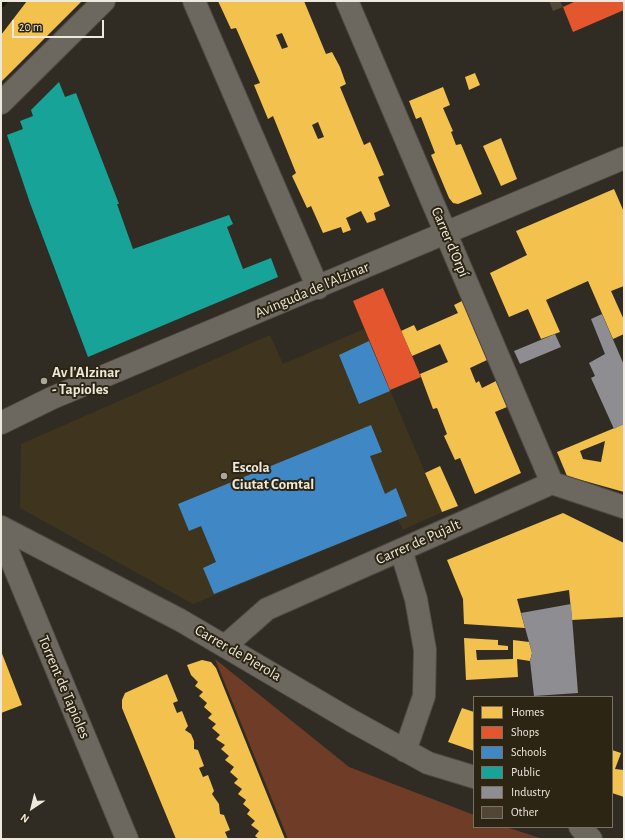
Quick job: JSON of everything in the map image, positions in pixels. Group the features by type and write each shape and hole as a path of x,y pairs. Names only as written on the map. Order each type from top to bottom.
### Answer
{"street":[{"path":"1,103 104,1"},
{"path":"194,1 318,288"},
{"name":"Carrer d'Orpí","path":"347,1 552,483"},
{"name":"Avinguda de l'Alzinar","path":"1,423 52,398 318,288 624,158"},
{"path":"552,483 624,507"},
{"name":"Carrer de Pujalt","path":"225,646 267,609 552,483"},
{"name":"Carrer de Pierola","path":"1,527 180,620 405,751 428,763 473,776"},
{"name":"Torrent de Tapioles","path":"1,535 127,839"},
{"path":"401,550 416,599 425,650 424,696 405,751"},
{"path":"581,828 591,839"}],"shaded area":[{"name":"Escola Ciutat Comtal","path":"364,329 442,512 403,530 398,520 193,604 20,508 21,444 270,335 283,364"},
{"path":"215,659 349,767 473,815 473,828 509,828 543,839 288,839"}],"building: Homes":[{"path":"27,1 82,1 1,82 1,35"},
{"path":"218,1 304,1 326,54 332,52 340,67 346,84 340,87 364,145 370,142 384,175 378,177 390,206 374,213 376,220 367,223 361,211 346,218 351,230 343,233 341,227 323,233 311,206 307,208 292,176 296,173 273,116 268,119 254,85 260,83 236,28 231,29","holes":["282,33 288,47 282,49 276,35","318,122 324,137 318,139 312,125"]},
{"path":"475,73 480,85 469,90 465,77"},
{"path":"443,87 450,105 443,108 453,131 451,132 456,145 461,144 482,194 458,204 453,203 449,198 431,155 435,153 421,117 416,119 409,101"},
{"path":"501,138 517,179 501,186 483,146"},
{"path":"614,189 624,212 624,286 611,291 624,320 624,334 613,339 588,281 546,300 560,332 541,339 528,309 509,317 490,273 527,255 516,231"},
{"path":"462,301 487,360 470,368 476,383 479,381 482,388 496,381 507,407 495,412 521,473 475,494 460,458 455,460 444,436 447,434 437,408 433,409 420,374 448,362 440,344 412,356 401,331 414,325 417,331 458,313 454,305"},
{"path":"624,424 624,492 567,476 557,452","holes":["605,441 601,462 583,459 580,451"]},
{"path":"440,466 458,506 442,512 425,473"},
{"path":"563,513 624,543 624,617 572,620 569,590 517,599 525,628 464,624 463,599 447,560"},
{"path":"464,638 498,640 498,645 508,646 508,650 476,650 477,660 513,659 513,640 529,642 532,653 530,661 517,659 518,677 466,680"},
{"path":"1,651 22,705 1,713"},
{"path":"202,660 211,662 216,668 285,839 259,839 255,836 259,831 251,825 255,821 247,814 250,810 243,804 246,800 238,794 242,789 234,783 238,779 230,772 234,767 225,760 229,756 221,749 225,745 216,739 220,735 212,728 216,724 208,718 212,714 204,707 207,703 199,696 203,692 195,686 198,682 191,675 187,665"},
{"path":"167,674 178,701 173,703 177,713 182,711 188,726 185,730 191,734 194,741 194,749 198,750 204,766 199,768 203,777 208,775 214,791 212,794 219,804 220,814 224,815 230,830 225,832 228,839 176,839 122,708 122,700 125,693"},
{"path":"462,708 473,712 473,751 448,742"},
{"path":"613,750 621,753 615,769 624,770 624,797 613,793"}],"building: Shops":[{"path":"576,1 624,1 624,10 573,32 563,7"},
{"path":"383,288 421,377 390,390 353,301"}],"building: Schools":[{"path":"369,341 390,391 359,404 339,355"},
{"path":"371,425 382,452 370,456 385,494 396,488 407,516 214,594 203,568 216,562 201,526 189,531 178,504"}],"building: Public":[{"path":"59,82 65,97 76,93 119,204 117,204 133,249 229,215 233,224 227,227 243,269 271,258 278,277 88,357 30,203 7,135 23,129 20,121 33,116 31,110"}],"building: Industry":[{"path":"602,314 624,365 624,424 614,429 591,378 595,376 589,363 605,354 591,319"},
{"path":"555,334 561,347 520,364 514,351"},
{"path":"571,604 578,693 534,696 530,661 532,653 521,613"}],"building: Other":[{"path":"549,1 560,1 563,7 553,11"}],"place":[{"name":"Av l'Alzinar - Tapioles","path":"44,381"},
{"name":"Escola Ciutat Comtal","path":"224,476"}]}
